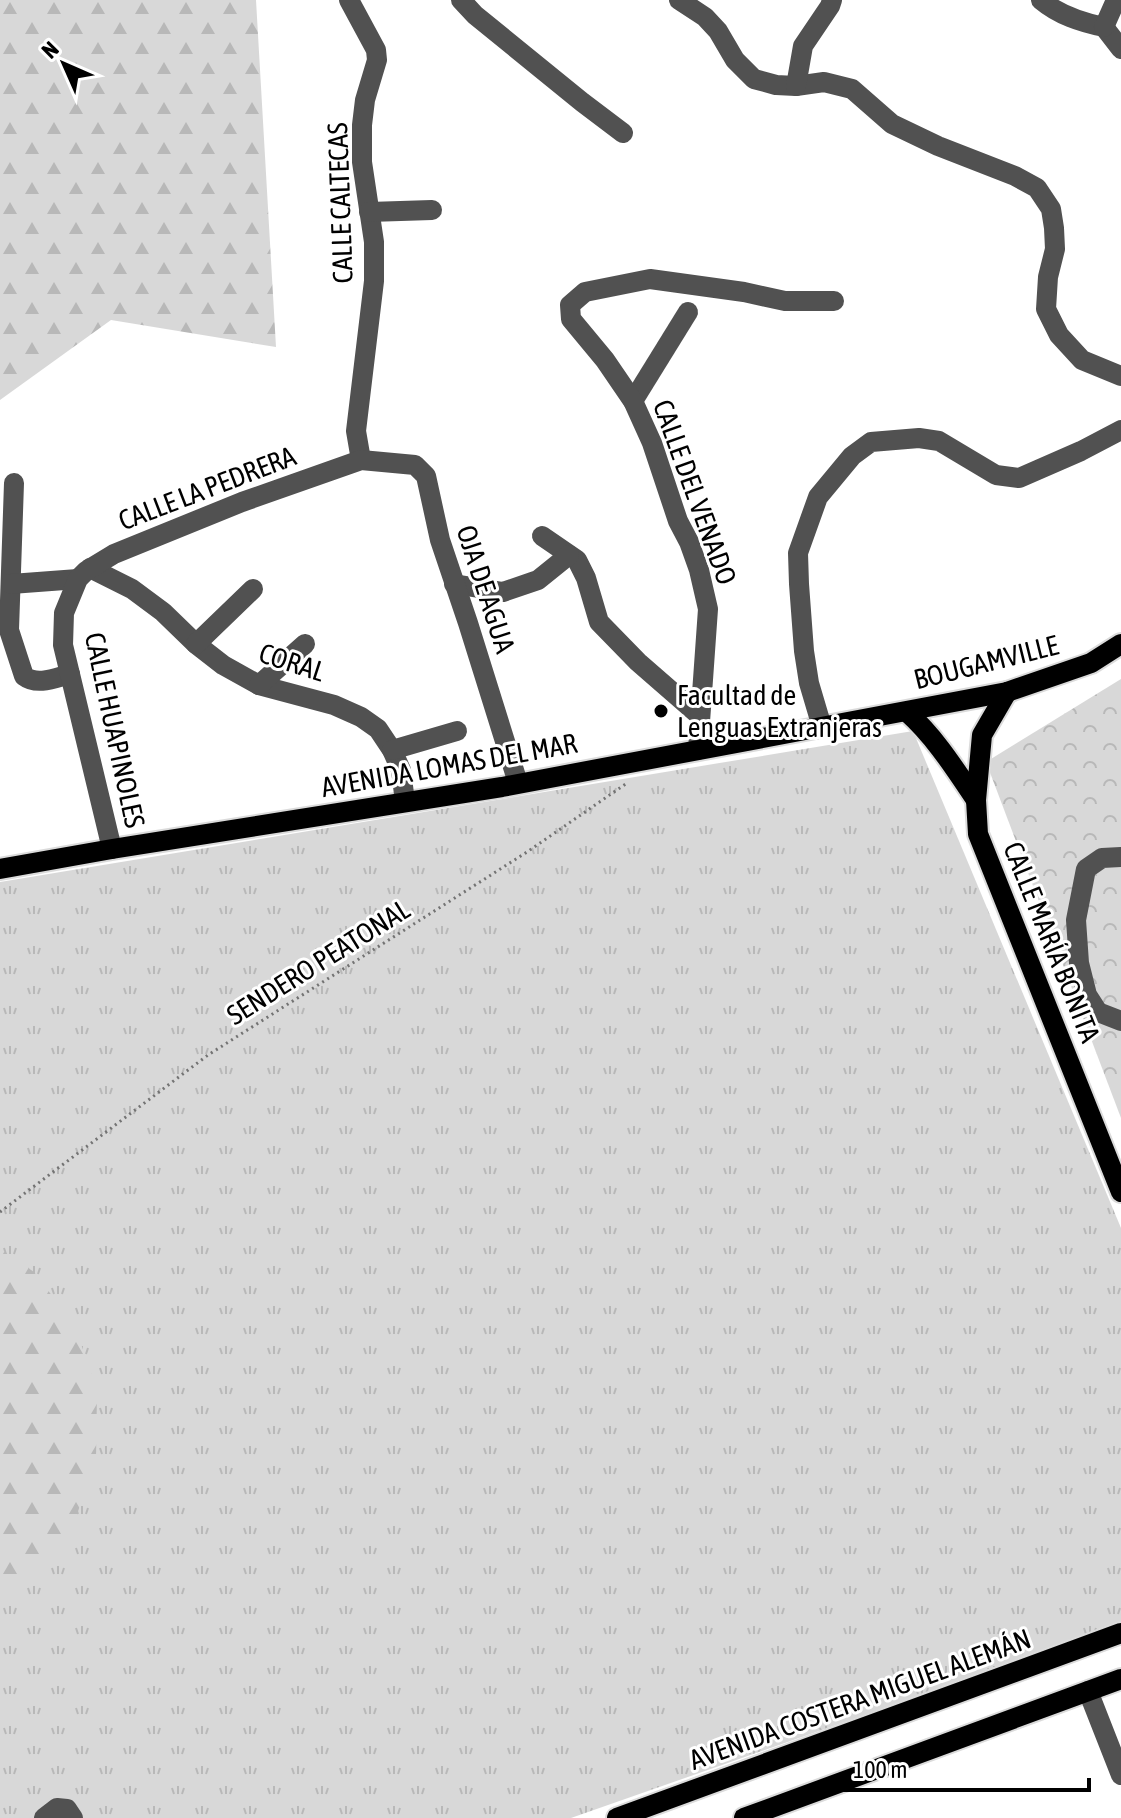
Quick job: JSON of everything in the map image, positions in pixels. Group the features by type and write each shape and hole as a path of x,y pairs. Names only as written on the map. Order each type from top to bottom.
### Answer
{"main road":[{"name":"BOUGAMVILLE","path":"907,712 1007,692 1091,663 1121,644"},
{"name":"CALLE MARÍA BONITA","path":"1007,692 982,735 976,800 978,834 1121,1192"},
{"name":"AVENIDA LOMAS DEL MAR","path":"0,869 518,783 907,712"},
{"name":"CALLE MARÍA BONITA","path":"907,712 938,744 976,800"},
{"name":"AVENIDA COSTERA MIGUEL ALEMÁN","path":"617,1818 1121,1633"},
{"path":"744,1818 1121,1679"}],"street":[{"name":"CALLE CALTECAS","path":"349,0 376,50 377,60 365,100 362,125 362,162 374,242 374,281 356,431 361,460"},
{"path":"461,0 475,15 623,133"},
{"path":"679,0 705,17 718,31 735,60 754,79 796,86 824,82 852,89 892,124 1037,188 1051,209 1054,228 1055,249 1048,277 1046,309 1059,335 1082,360 1121,376"},
{"path":"796,86 803,46 832,0"},
{"path":"1041,0 1054,11 1104,27 1121,49"},
{"path":"1104,27 1116,0"},
{"path":"369,212 432,210"},
{"name":"CALLE DEL VENADO","path":"698,750 708,609 699,570 678,521 652,443 633,401 571,319 570,305 585,292 650,279 785,301 834,301"},
{"path":"633,401 688,312"},
{"path":"822,727 809,683 804,651 798,553 818,497 852,456 871,442 919,438 939,441 996,475 1019,478 1121,430"},
{"name":"CALLE LA PEDRERA","path":"84,573 114,554 242,502 361,460"},
{"name":"OJA DE AGUA","path":"361,460 415,465 426,476 440,540 518,783"},
{"path":"14,483 9,630 24,676 30,681 70,674"},
{"path":"542,536 577,560 586,578 599,622 638,662 700,716"},
{"path":"454,584 503,592 538,580 569,555"},
{"path":"11,584 84,573"},
{"name":"CORAL","path":"84,573 132,589 223,665 259,685 334,705 378,729 401,770 405,802"},
{"name":"CALLE HUAPINOLES","path":"84,573 64,613 63,645 112,849"},
{"path":"196,644 253,589"},
{"path":"259,685 305,644"},
{"path":"392,750 457,731"},
{"path":"1121,857 1102,858 1086,869 1076,920 1079,963 1087,995 1098,1012 1121,1021"},
{"path":"1088,1691 1121,1775"},
{"path":"44,1818 57,1808 67,1809 73,1818"}],"path":[{"name":"SENDERO PEATONAL","path":"0,1212 208,1055 514,861 627,783"}],"green space":[{"path":"0,0 256,0 276,347 111,320 0,400"},
{"path":"1121,679 1121,1118 986,762"},
{"path":"913,731 1121,1228 1121,1625 571,1818 0,1818 0,882"},
{"path":"0,1249 34,1272 75,1326 97,1391 96,1459 74,1523 33,1578 0,1599"}],"place":[{"name":"Facultad de Lenguas Extranjeras","path":"661,711"}]}
